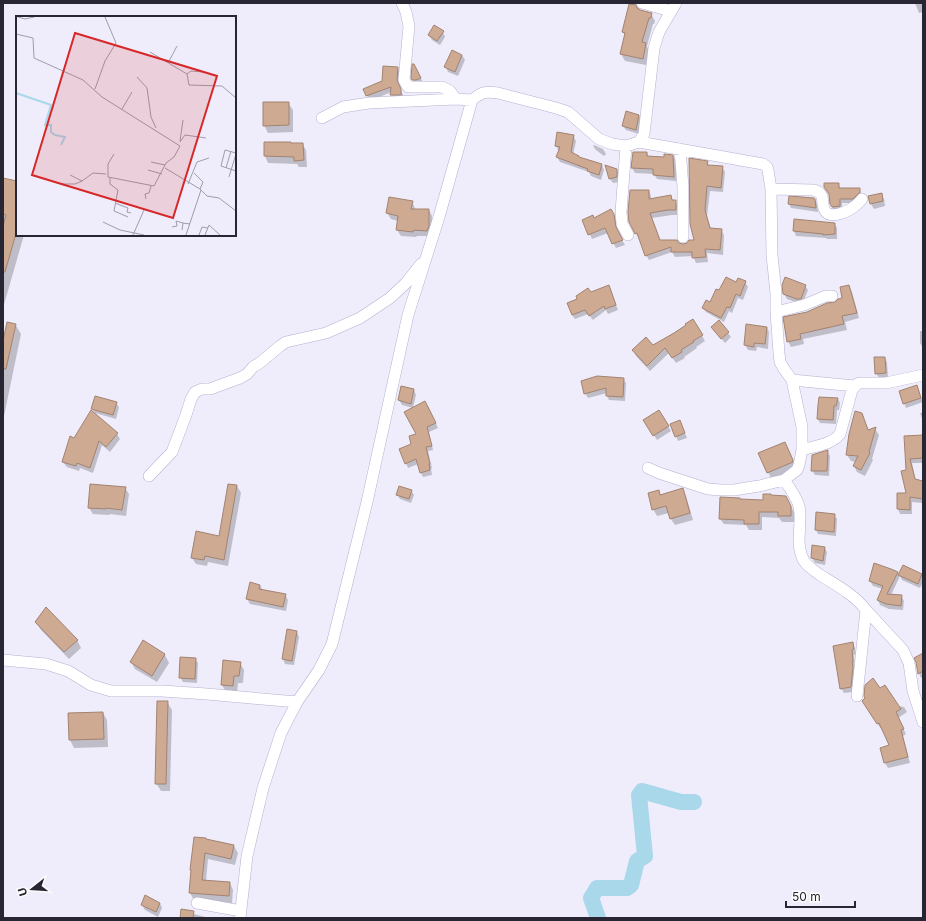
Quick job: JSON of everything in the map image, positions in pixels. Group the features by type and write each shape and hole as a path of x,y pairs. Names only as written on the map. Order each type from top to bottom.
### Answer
{"street":[{"path":"402,3 406,12 409,26 404,80 408,87 442,87 450,91 456,98"},
{"path":"639,142 644,134 654,48 659,32 674,7 642,3"},
{"path":"197,903 240,915 247,856 263,788 281,733 297,702 319,670 332,644 369,494 408,315 439,217 472,100 480,93 498,93 568,112 599,139 612,144 626,146 639,142 763,164 767,167 771,190 772,255 780,362 792,380 802,427 802,450 799,465 796,470 784,480 734,490 708,489 648,468"},
{"path":"322,118 343,107 369,103 456,98 472,100"},
{"path":"626,146 621,212 622,224 628,235"},
{"path":"680,149 683,187 683,237"},
{"path":"771,190 818,191 822,195 826,212 831,215 847,211 862,199"},
{"path":"149,476 172,452 186,415 190,399 195,392 202,389 210,389 240,378 286,342 326,333 360,318 390,298 406,283 425,260"},
{"path":"776,312 804,306 826,296 832,296"},
{"path":"802,450 829,443 838,437 852,390 857,384 886,383 923,375"},
{"path":"792,380 855,386"},
{"path":"784,480 792,490 798,505 799,543 804,561 810,567 862,604 903,650 909,663 913,691 923,722"},
{"path":"856,696 866,610"},
{"path":"3,660 46,664 68,671 91,685 111,691 162,691 297,702"}],"building":[{"path":"629,4 636,5 640,10 652,13 651,18 649,18 642,42 646,43 643,59 620,54 625,33 622,32"},
{"path":"434,25 444,31 437,41 428,35"},
{"path":"452,50 462,55 455,72 444,67"},
{"path":"412,64 414,64 421,78 412,80"},
{"path":"383,66 398,67 397,80 401,89 401,95 390,95 391,87 366,96 363,89 382,81"},
{"path":"263,102 289,102 289,125 263,126"},
{"path":"626,111 639,115 636,130 622,126"},
{"path":"557,132 574,135 571,152 579,157 602,164 599,175 587,171 588,169 556,157 560,147 555,146"},
{"path":"264,142 303,143 304,160 294,161 294,157 264,156"},
{"path":"633,152 647,152 647,156 664,157 664,154 673,155 674,177 653,175 653,169 631,168"},
{"path":"689,158 708,161 707,165 723,166 721,188 707,186 705,210 710,228 722,229 720,250 705,249 706,257 692,258 692,252 671,252 671,247 645,256 637,233 635,234 629,222 628,212 630,190 649,190 649,199 671,195 672,200 676,200 676,210 650,213 660,240 677,240 679,243 683,244 687,243 689,240 694,240 690,224"},
{"path":"605,165 617,169 617,177 609,179"},
{"path":"3,178 16,181 16,234 5,272 3,272 3,226 6,215 3,214"},
{"path":"824,183 839,183 839,188 860,188 860,192 853,199 840,199 840,206 832,207 830,204 829,194 824,187"},
{"path":"882,193 883,201 870,204 868,196"},
{"path":"789,196 814,198 816,208 788,204"},
{"path":"389,197 413,201 411,209 429,209 429,226 427,231 414,230 413,232 396,230 398,216 386,213"},
{"path":"611,209 614,214 616,227 623,240 612,244 605,228 588,235 582,220 593,215 594,218"},
{"path":"794,219 835,223 835,234 823,235 793,231"},
{"path":"726,277 736,282 738,278 746,281 740,296 736,294 730,308 727,307 721,318 702,308 706,300 710,302 716,289 719,290"},
{"path":"785,277 806,285 801,299 783,294 782,285"},
{"path":"609,285 616,305 605,309 604,306 589,316 585,310 572,315 567,303 577,299 576,296 588,288 591,292"},
{"path":"849,285 857,313 842,316 844,324 800,334 801,339 787,342 783,317 807,312 827,303 835,302 842,298 840,287"},
{"path":"693,319 703,335 672,358 665,348 647,366 632,350 646,337 653,345 674,333"},
{"path":"719,320 729,332 721,339 711,327"},
{"path":"7,322 16,324 6,369 3,369 3,341"},
{"path":"746,324 767,327 765,344 754,343 754,347 744,345"},
{"path":"874,357 885,357 886,373 875,374"},
{"path":"597,376 624,378 623,397 606,396 606,388 584,394 581,381"},
{"path":"917,385 921,398 903,404 899,391"},
{"path":"401,386 414,389 411,404 398,400"},
{"path":"95,396 117,402 113,415 91,409"},
{"path":"819,397 838,398 836,406 834,406 833,420 817,419"},
{"path":"425,401 436,423 427,427 432,446 426,447 430,470 420,473 416,459 405,464 399,449 411,444 409,436 416,434 404,412"},
{"path":"91,410 118,433 106,447 99,441 90,468 77,463 76,466 62,462 70,436 74,438"},
{"path":"659,410 669,426 653,436 643,420"},
{"path":"855,411 862,413 868,430 876,427 870,453 861,470 853,466 858,456 846,455 849,434"},
{"path":"680,420 685,433 675,437 670,424"},
{"path":"923,435 923,458 910,459 915,479 923,481 923,499 910,497 910,510 897,509 897,493 906,493 901,471 906,470 904,436"},
{"path":"785,442 793,462 767,473 758,453"},
{"path":"828,450 827,471 811,471 812,455"},
{"path":"90,484 126,487 122,510 88,508"},
{"path":"228,484 237,485 224,560 205,556 204,560 191,558 196,531 219,536"},
{"path":"399,486 412,490 409,499 396,495"},
{"path":"683,488 690,513 670,519 666,506 652,510 648,493 659,490 660,495"},
{"path":"763,494 786,496 791,506 791,516 778,516 778,512 759,512 759,524 744,524 744,520 719,519 720,497 763,500"},
{"path":"816,512 835,514 834,532 815,530"},
{"path":"812,545 825,547 823,561 811,558"},
{"path":"874,563 898,572 887,594 902,595 901,606 886,604 877,600 883,586 869,581"},
{"path":"903,565 922,574 918,584 898,575"},
{"path":"250,582 260,585 259,589 286,594 283,607 246,599"},
{"path":"46,607 78,640 64,652 35,622"},
{"path":"287,629 297,631 292,661 282,659"},
{"path":"143,640 165,654 152,676 130,662"},
{"path":"853,642 854,649 852,650 853,667 851,687 840,689 833,646"},
{"path":"923,653 923,671 918,674 914,658"},
{"path":"180,657 196,658 195,679 179,678"},
{"path":"223,660 241,662 239,676 234,676 233,686 221,685"},
{"path":"873,678 880,688 885,685 901,709 896,712 904,729 901,730 908,757 884,763 880,748 889,745 879,723 877,724 862,701 865,698 865,685"},
{"path":"157,701 168,701 166,784 155,784"},
{"path":"103,712 104,739 69,740 68,713"},
{"path":"194,837 206,838 234,845 231,859 205,853 202,880 230,882 229,896 189,893"},
{"path":"145,895 160,903 156,912 141,905"},
{"path":"181,909 194,911 193,918 180,918"}],"waterway":[{"path":"598,918 591,898 597,888 627,888 631,885 637,861 645,856 639,795 642,791 681,802 694,802"}]}
